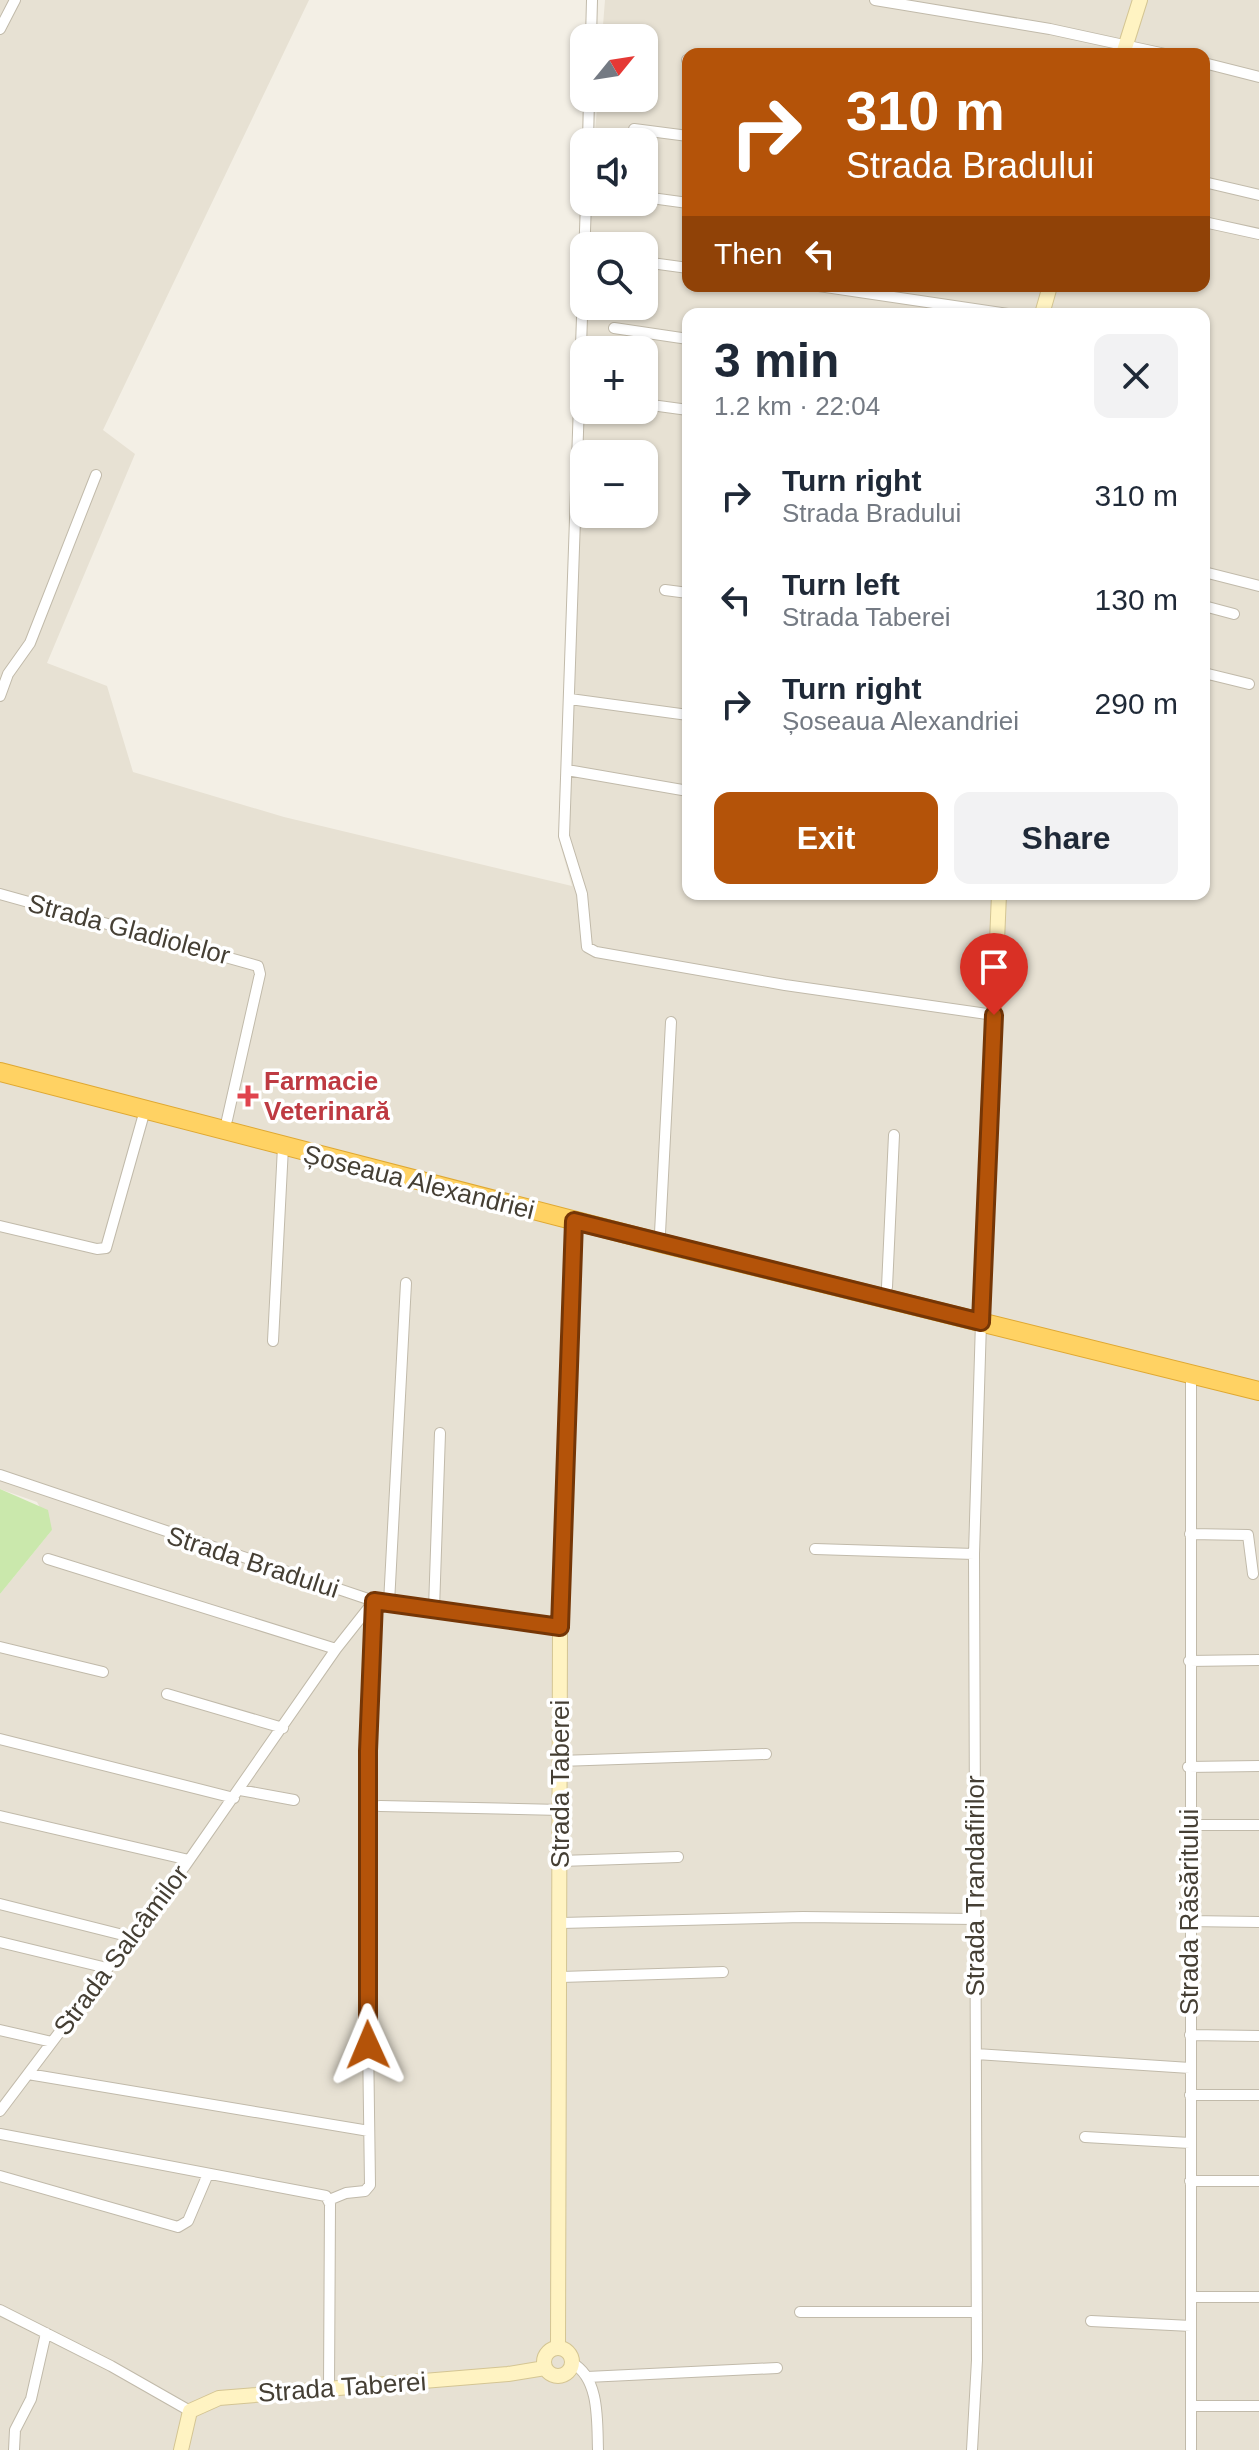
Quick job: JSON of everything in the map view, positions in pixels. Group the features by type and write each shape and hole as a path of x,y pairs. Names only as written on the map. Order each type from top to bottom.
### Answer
{"highway":[{"name":"Șoseaua Alexandriei","path":"0,1062 660,1233 887,1287 981,1317 1259,1391"},
{"name":"Șoseaua Alexandriei","path":"0,1072 574,1221 1259,1380"}],"street":[{"path":"0,29 15,0"},
{"path":"591,24 592,0"},
{"path":"875,0 1120,48"},
{"path":"1125,48 1140,0"},
{"path":"1210,65 1259,77"},
{"path":"658,132 682,135"},
{"path":"1210,183 1259,195"},
{"path":"658,199 682,202"},
{"path":"1210,223 1259,234"},
{"path":"658,264 682,267"},
{"path":"860,292 968,308"},
{"path":"614,328 682,338"},
{"path":"658,406 682,409"},
{"path":"580,424 564,836 582,894 586,941 590,950 799,987 994,1015"},
{"path":"0,696 8,674 30,643 96,475"},
{"path":"1210,574 1259,586"},
{"path":"665,590 682,592"},
{"path":"1210,608 1234,614"},
{"path":"1210,674 1249,684"},
{"path":"570,699 682,714"},
{"path":"567,770 682,790"},
{"name":"Strada Gladiolelor","path":"0,894 258,966 260,974 227,1120"},
{"path":"981,1317 999,900"},
{"path":"660,1233 671,1022"},
{"path":"0,1226 97,1249 106,1248 145,1110"},
{"path":"887,1287 894,1135"},
{"path":"273,1341 283,1147"},
{"name":"Strada Taberei","path":"558,2347 560,1627 574,1221"},
{"path":"389,1603 406,1283"},
{"name":"Strada Trandafirilor","path":"972,2450 977,2392 974,1554 981,1317"},
{"name":"Strada Răsăritului","path":"1191,1374 1188,1767 1191,2450"},
{"path":"434,1609 440,1433"},
{"name":"Strada Bradului","path":"0,1475 374,1601 560,1627"},
{"path":"1190,1534 1248,1535 1253,1574"},
{"path":"815,1549 974,1554"},
{"path":"48,1559 336,1649"},
{"path":"329,2200 368,2189 366,1891 374,1601"},
{"name":"Strada Salcâmilor","path":"2,2105 189,1860 336,1649 374,1601"},
{"path":"0,1647 103,1672"},
{"path":"1189,1661 1259,1660"},
{"path":"167,1694 283,1728"},
{"path":"0,1739 237,1794 294,1800"},
{"path":"560,1765 766,1754"},
{"path":"560,1765 748,1762"},
{"path":"1188,1767 1259,1766"},
{"path":"380,1806 561,1810"},
{"path":"0,1816 189,1860"},
{"path":"1188,1825 1259,1825"},
{"path":"561,1861 678,1857"},
{"path":"0,1904 131,1937"},
{"path":"561,1923 803,1917 975,1919"},
{"path":"1188,1921 1259,1922"},
{"path":"0,1942 107,1968"},
{"path":"561,1977 723,1972"},
{"path":"0,2030 52,2042"},
{"path":"1190,2035 1259,2036"},
{"path":"976,2054 1190,2068"},
{"path":"28,2074 369,2131"},
{"path":"1190,2095 1259,2095"},
{"path":"0,2134 321,2194 329,2200"},
{"path":"1085,2137 1190,2143"},
{"path":"0,2176 178,2227 188,2221 208,2174"},
{"path":"1190,2181 1259,2181"},
{"path":"329,2200 329,2388"},
{"path":"1191,2297 1259,2297"},
{"path":"0,2310 190,2411 181,2450"},
{"path":"800,2312 977,2312"},
{"path":"1091,2321 1191,2326"},
{"path":"14,2450 15,2430 31,2399 46,2333"},
{"path":"545,2368 545,2356 558,2347 568,2352 572,2363 587,2377 594,2399 598,2450"},
{"name":"Strada Taberei","path":"190,2411 219,2398 545,2368 554,2376 562,2375 572,2363"},
{"path":"587,2377 777,2368"},
{"path":"1191,2406 1259,2406"}],"shaded area":[{"path":"0,0 309,0 103,430 135,454 47,663 107,686 133,772 284,817 572,886 560,844 560,792 573,528 658,528 658,440 577,440 578,424 658,424 658,336 583,336 583,320 658,320 658,232 587,232 589,216 658,216 658,128 595,128 597,112 658,112 658,24 603,24 605,0 1259,0 1259,2450 0,2450 0,1594 52,1530 37,1502 0,1489"}],"green space":[{"path":"0,1489 48,1510 52,1530 0,1594"}],"place":[{"name":"Farmacie Veterinară","path":"248,1096"}],"route":[{"path":"368,2045 366,1891 374,1601 560,1627 574,1221 981,1322 994,1015"}]}
